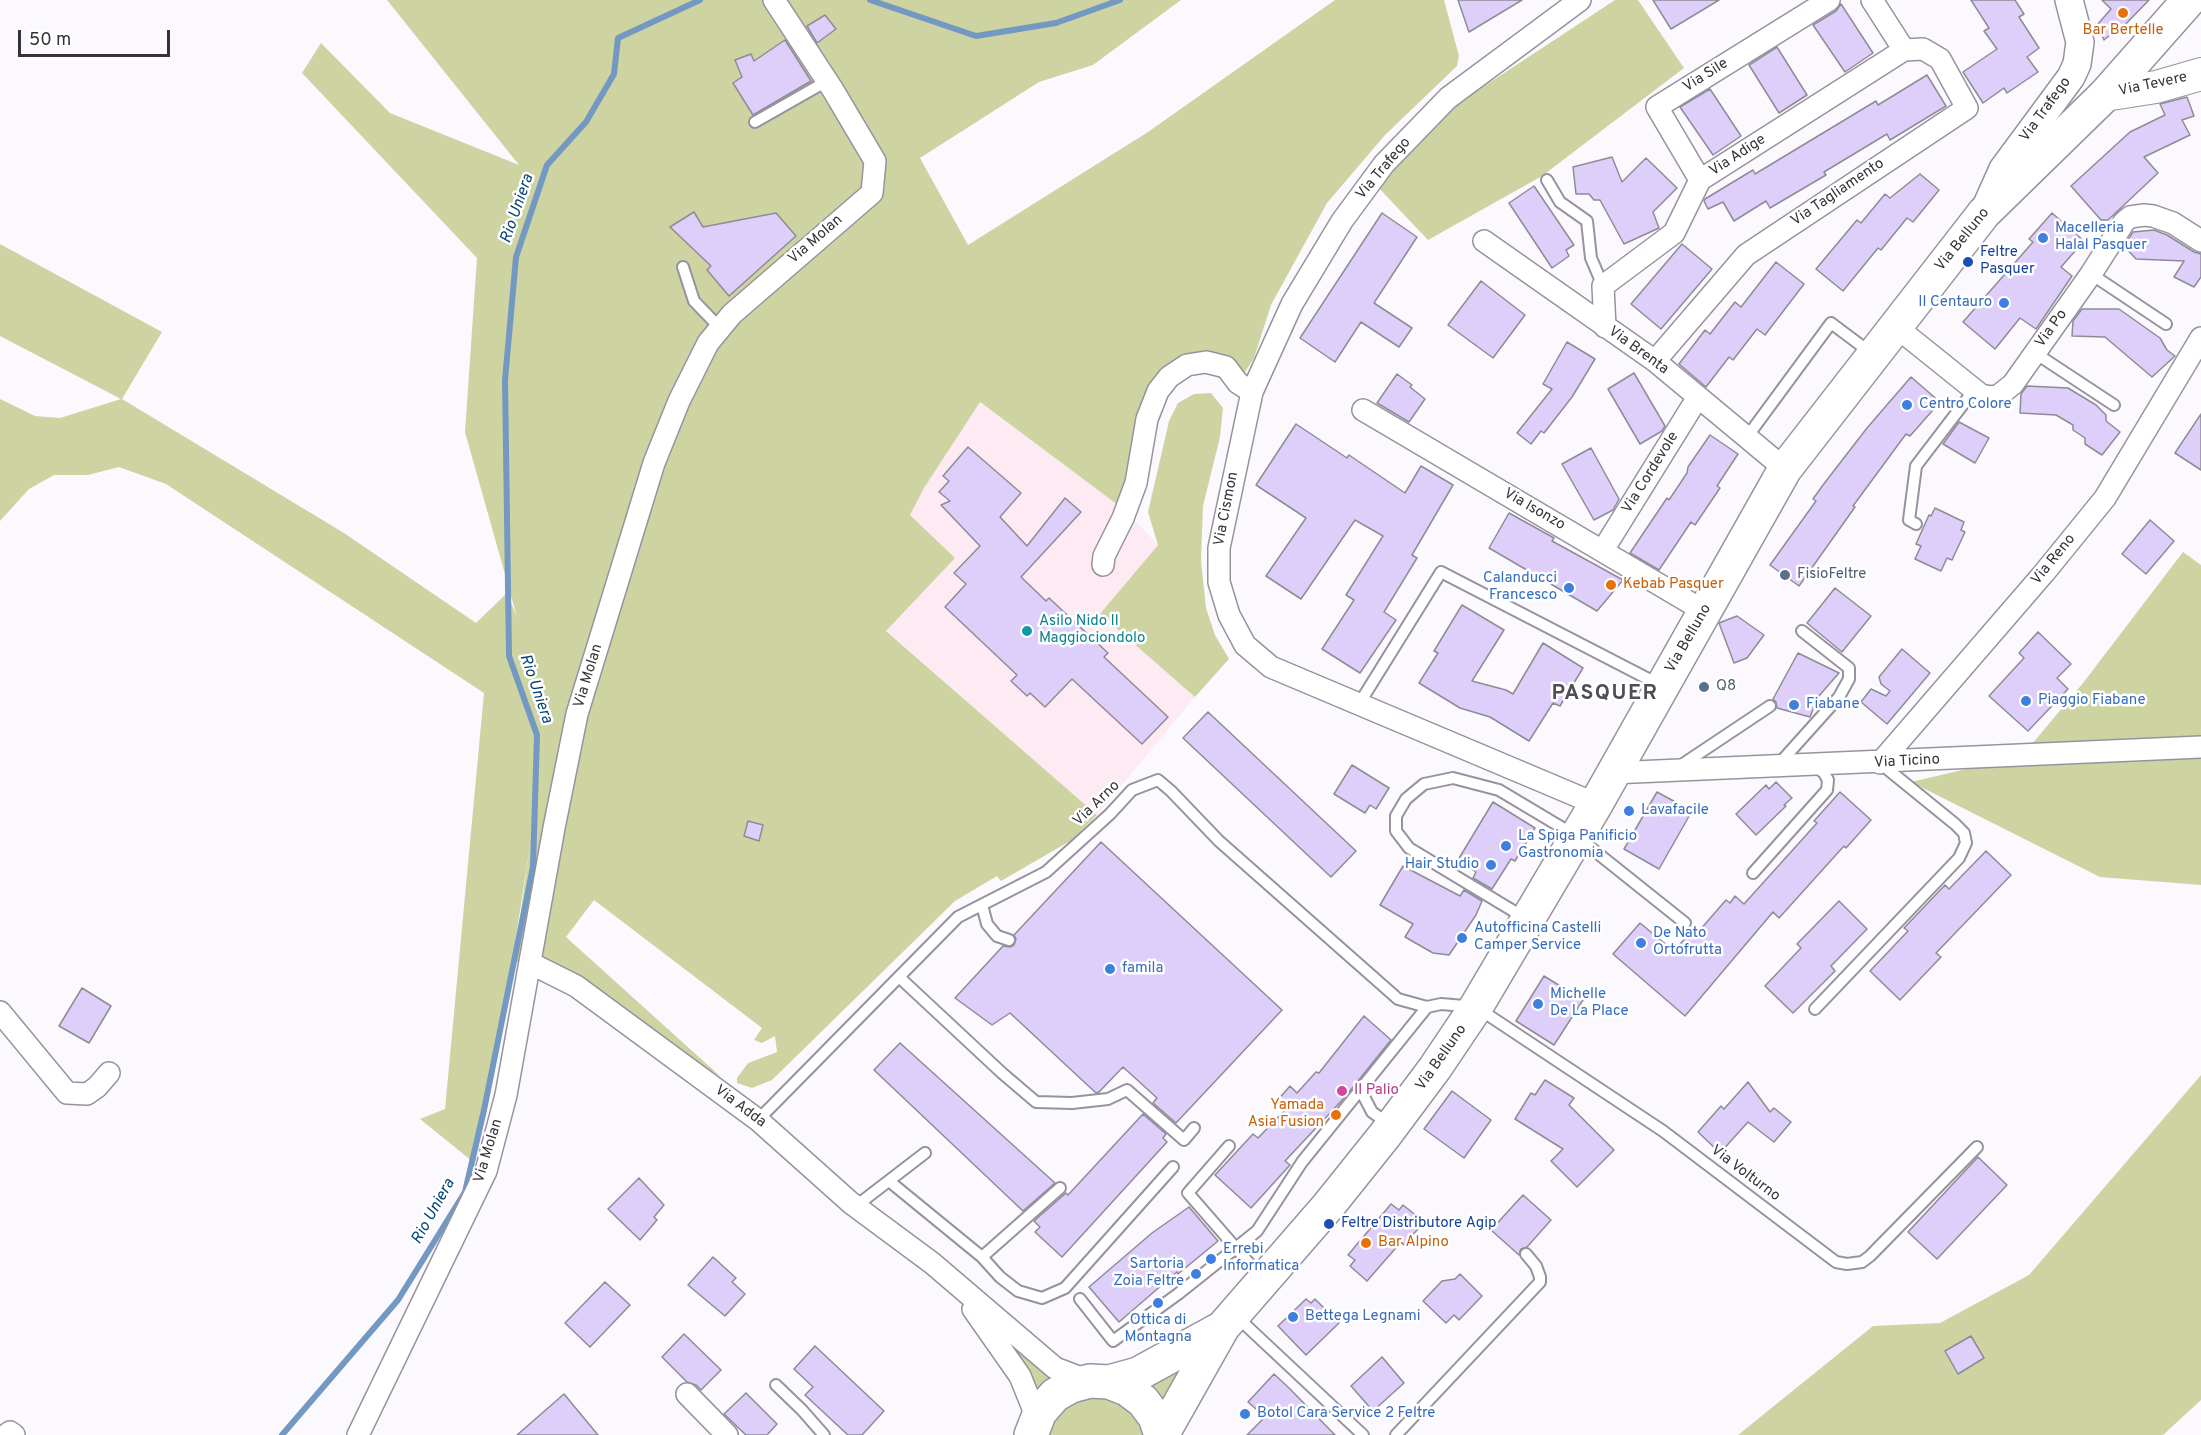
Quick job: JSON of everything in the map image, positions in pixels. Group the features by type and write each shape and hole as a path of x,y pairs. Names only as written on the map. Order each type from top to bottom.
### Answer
{"main road":[{"name":"Via Belluno","path":"1161,1435 1229,1321 1329,1205 1392,1126 1476,1007 1596,804 1785,469 1984,213 2105,95 2189,0"},
{"name":"Via Tevere","path":"2105,95 2156,87 2201,74"},
{"name":"Via Belluno","path":"1032,1430 1040,1412 1055,1395 1071,1386 1099,1382 1146,1370 1229,1321"},
{"name":"Via Belluno","path":"1099,1382 1128,1389 1143,1401 1155,1417 1161,1435"}],"street":[{"name":"Via Molan","path":"358,1435 486,1171 506,1095 554,828 578,714 654,463 679,401 708,343 732,314 872,193 875,161 827,81 774,0"},
{"name":"Via Trafego","path":"1252,392 1292,304 1342,221 1384,164 1448,98 1580,0"},
{"name":"Via Sile","path":"1700,180 1656,106 1829,0"},
{"path":"1872,0 1904,50"},
{"name":"Via Trafego","path":"1984,213 2003,169 2071,77 2077,64 2080,42 2070,0"},
{"name":"Via Tagliamento","path":"1655,361 1746,255 1968,108 1940,59 1923,49 1904,50"},
{"name":"Via Adige","path":"1603,286 1674,233 1700,180 1904,50"},
{"name":"Via Po","path":"1974,390 1989,397 2006,391 2091,274 2124,222 2130,217 2144,215 2173,222 2201,241"},
{"name":"Via Brenta","path":"1484,240 1655,361 1785,469"},
{"path":"1603,286 1605,327"},
{"path":"1895,326 1974,390"},
{"name":"Via Reno","path":"1880,763 2044,573 2104,498 2201,338"},
{"path":"1103,565 1104,556 1123,518 1136,483 1147,419 1158,391 1169,377 1187,365 1206,362 1226,367 1238,383 1252,392"},
{"name":"Via Cismon","path":"1252,392 1219,548 1219,582 1229,615 1245,645 1271,667 1596,804"},
{"name":"Via Cordevole","path":"1603,550 1698,397"},
{"name":"Via Isonzo","path":"1363,410 1704,611"},
{"name":"Via Ticino","path":"1612,773 1880,763 2201,747"},
{"name":"Via Adda","path":"530,963 576,986 758,1120 856,1206 937,1268 1055,1368 1099,1382"},
{"path":"0,1012 67,1093 87,1094 97,1087 108,1073"},
{"name":"Via Adda","path":"937,1268 978,1314 1008,1357 1028,1393 1032,1430"},
{"path":"687,1394 727,1435"},
{"path":"6,1435 10,1432 14,1435"}],"lane":[{"path":"755,122 827,81"},
{"path":"1546,180 1560,202 1587,221 1592,258 1603,286"},
{"path":"684,267 694,301 720,328"},
{"path":"2091,274 2166,324"},
{"path":"1747,437 1831,323 1873,355"},
{"path":"2035,353 2115,405"},
{"path":"1916,524 1909,520 1916,466 1974,390"},
{"path":"1359,704 1441,572 1662,686"},
{"path":"1775,767 1839,697 1849,679 1849,668 1802,631"},
{"path":"1672,771 1770,706"},
{"path":"1815,1009 1959,858 1966,843 1964,833 1955,824 1880,763"},
{"path":"1753,873 1827,790 1828,780 1815,765"},
{"path":"1528,920 1409,848 1396,831 1396,816 1406,799 1424,784 1453,778 1499,790 1576,836 1685,923"},
{"name":"Via Arno","path":"758,1120 958,917 1046,872 1110,814 1132,790 1158,780 1219,841 1398,999 1428,1007 1441,1004 1476,1007"},
{"path":"982,905 987,924 997,936 1009,940"},
{"path":"900,977 1036,1102 1072,1103 1108,1099 1127,1090 1184,1140 1194,1128"},
{"path":"1080,1299 1113,1341 1178,1294 1257,1231 1302,1162 1428,1007"},
{"name":"Via Volturno","path":"1476,1007 1663,1131 1836,1262 1847,1264 1862,1262 1870,1256 1977,1146"},
{"path":"1360,1089 1372,1112 1392,1126"},
{"path":"1229,1146 1188,1193 1264,1280"},
{"path":"856,1206 925,1153"},
{"path":"889,1181 981,1257 1000,1277 1018,1291 1042,1298 1065,1288 1173,1167"},
{"path":"981,1257 1060,1188"},
{"path":"1396,1435 1540,1282 1536,1266 1526,1254"},
{"path":"1229,1321 1363,1435"},
{"path":"776,1385 824,1435"}],"shaded area":[{"path":"979,402 1126,511 1158,545 1100,614 1195,697 1097,815 886,630 954,558 910,515 924,488"}],"green space":[{"path":"387,0 1181,0 1093,65 1039,82 920,158 968,245 1148,132 1335,0 1444,0 1459,56 1457,66 1385,135 1327,203 1271,305 1254,358 1238,383 1226,367 1169,377 1126,511 980,402 924,488 910,515 955,558 886,631 1097,815 1070,841 1001,881 997,876 955,901 772,1080 752,1088 737,1083 737,1078 748,1063 777,1052 775,1036 762,1043 754,1040 762,1028 594,900 566,937 721,1077 576,986 530,963 514,962 530,845 508,990 472,1161 420,1119 445,1109 484,693 166,484 119,467 88,475 54,475 29,489 0,521 0,399 35,416 60,418 121,399 0,336 0,244 162,332 122,399 344,533 476,623 507,593 517,617 465,432 477,258 302,73 321,43 390,113 519,165"},
{"path":"1615,0 1638,0 1684,68 1542,176 1428,240 1376,185 1451,108"},
{"path":"1211,393 1223,408 1220,437 1203,506 1201,561 1206,608 1215,635 1229,659 1195,697 1100,614 1158,545 1148,512 1169,421 1178,403 1194,394"},
{"path":"2183,552 2201,565 2201,885 2100,877 1911,782 2022,756 2083,683"},
{"path":"2201,1075 2201,1400 2163,1435 1738,1435 1873,1326 1940,1323 2029,1275"},
{"path":"1014,1346 1055,1378 1034,1391 1012,1350"},
{"path":"1187,1352 1169,1406 1140,1389"},
{"path":"1089,1397 1105,1398 1120,1403 1133,1414 1143,1435 1048,1435 1054,1421 1063,1410"}],"building":[{"path":"1458,0 1522,0 1469,32"},
{"path":"1653,0 1719,0 1671,29"},
{"path":"1971,0 2015,0 2024,14 2019,17 2039,48 2027,57 2038,72 2007,93 2004,88 1983,103 1963,72 1997,49 1984,31 1989,28"},
{"path":"2102,0 2149,0 2118,32 2116,30 2104,40 2097,25 2111,9"},
{"path":"1841,4 1873,53 1845,72 1813,25 1836,11"},
{"path":"825,15 836,29 817,43 807,26"},
{"path":"785,40 811,81 753,115 733,83 742,77 735,60 751,54 754,61"},
{"path":"1777,47 1807,95 1779,113 1749,65"},
{"path":"1927,75 1946,106 1890,140 1887,134 1824,172 1826,175 1770,208 1766,201 1734,221 1723,202 1708,209 1705,199 1753,170 1755,174 1876,101 1878,105"},
{"path":"1710,89 1741,136 1713,155 1680,107"},
{"path":"2187,97 2194,116 2182,120 2190,135 2144,157 2158,173 2108,220 2101,220 2071,186 2130,132 2165,115 2160,104"},
{"path":"1612,157 1622,182 1646,158 1677,188 1653,212 1659,228 1624,244 1600,200 1594,200 1589,194 1576,194 1573,167"},
{"path":"1920,174 1939,190 1913,222 1907,218 1881,250 1878,248 1843,291 1816,269 1857,220 1861,223 1885,194 1890,198"},
{"path":"1534,186 1574,245 1566,250 1569,256 1552,268 1509,203"},
{"path":"694,212 703,227 776,213 796,236 729,296 707,270 711,266 670,227"},
{"path":"1382,213 1417,237 1374,303 1412,328 1399,347 1361,322 1335,362 1300,338"},
{"path":"2052,213 2084,241 2061,267 2072,276 2036,329 2020,318 1995,349 1963,322 2033,242 2029,239"},
{"path":"2154,230 2201,254 2201,277 2194,287 2174,277 2184,261 2136,259 2124,246 2133,232"},
{"path":"1682,244 1712,269 1661,329 1631,304"},
{"path":"1776,262 1804,284 1765,335 1757,329 1733,360 1729,357 1706,387 1679,364 1705,330 1710,334 1735,302 1741,307"},
{"path":"1481,281 1525,315 1493,358 1448,325"},
{"path":"2082,309 2119,309 2160,338 2167,350 2175,356 2152,377 2105,337 2072,336 2073,321"},
{"path":"1567,342 1595,359 1572,397 1544,433 1541,431 1531,444 1517,433 1552,389 1543,384"},
{"path":"1634,373 1665,426 1662,431 1640,444 1608,389"},
{"path":"1397,374 1425,399 1409,422 1377,403"},
{"path":"1911,377 1940,402 1910,436 1906,434 1853,506 1855,507 1799,586 1770,565 1816,501 1813,499 1823,485 1867,428"},
{"path":"2027,386 2068,388 2096,405 2106,415 2106,421 2120,432 2102,455 2085,444 2085,438 2073,430 2073,425 2056,415 2020,413 2021,394"},
{"path":"2201,414 2201,470 2175,453"},
{"path":"1959,422 1989,438 1975,463 1943,444"},
{"path":"1296,424 1347,458 1349,455 1405,493 1421,466 1453,485 1412,555 1417,558 1384,612 1396,620 1360,673 1322,649 1354,600 1346,595 1383,536 1355,520 1301,599 1266,576 1306,518 1256,485"},
{"path":"1710,435 1738,454 1717,486 1720,488 1695,525 1691,522 1659,570 1630,553 1667,498 1669,500"},
{"name":"Asilo Nido Il Maggiociondolo","path":"968,447 1021,493 1000,517 1027,546 1065,498 1081,512 1021,577 1046,601 1049,598 1108,653 1104,657 1168,717 1142,744 1072,679 1045,707 1030,693 1027,696 1011,681 1017,675 945,607 966,584 954,573 980,546 941,505 950,501 939,492 949,481 943,476"},
{"path":"1591,448 1619,499 1613,510 1594,520 1562,464"},
{"path":"1935,508 1964,522 1961,530 1965,532 1952,560 1947,558 1941,571 1915,559 1921,546 1916,544 1929,515 1931,516"},
{"path":"1509,513 1554,538 1552,541 1623,580 1597,611 1489,548"},
{"path":"2150,520 2174,541 2146,574 2122,554"},
{"path":"1835,588 1871,616 1842,652 1807,623"},
{"path":"1462,605 1504,630 1472,681 1513,694 1543,643 1583,668 1560,706 1553,703 1529,741 1490,717 1460,708 1419,683 1438,653 1434,651"},
{"path":"1737,616 1764,635 1747,658 1734,663 1719,623"},
{"path":"2038,632 2071,664 2057,678 2068,689 2028,731 1989,696 2024,658 2019,653"},
{"path":"1902,649 1930,673 1887,724 1861,702 1871,689 1886,696 1890,691 1881,684 1879,677"},
{"path":"1798,653 1839,673 1818,697 1810,717 1777,708 1773,699"},
{"path":"1208,712 1356,851 1331,877 1183,738"},
{"path":"1352,765 1389,788 1376,809 1370,805 1365,813 1334,794"},
{"path":"1776,782 1792,798 1756,835 1736,814 1766,785 1769,789"},
{"path":"1657,792 1692,811 1659,869 1624,849"},
{"path":"1840,792 1871,820 1846,848 1844,846 1779,918 1773,912 1685,1016 1613,954 1640,923 1674,951 1688,935 1693,938 1726,900 1730,903 1735,896 1744,904 1817,823 1814,821"},
{"path":"1493,802 1535,828 1515,861 1511,859 1492,889 1473,878 1476,872 1458,860"},
{"path":"748,821 763,825 759,841 744,836"},
{"name":"famila","path":"1101,842 1282,1010 1176,1123 1153,1103 1157,1098 1123,1067 1096,1093 1010,1013 992,1025 955,998 1003,946 1014,945 1016,939 1014,935"},
{"path":"1986,851 2011,875 1936,953 1941,957 1900,1000 1870,971 1908,931 1904,928 1945,885 1949,889"},
{"path":"1403,866 1460,896 1464,890 1482,901 1476,915 1449,955 1433,953 1405,937 1413,924 1380,905"},
{"path":"1839,901 1867,929 1831,966 1835,971 1793,1013 1765,986 1801,948 1797,944"},
{"path":"1544,976 1583,1000 1554,1045 1516,1021"},
{"path":"82,988 111,1006 89,1043 59,1026"},
{"name":"Il Palio","path":"1364,1016 1391,1040 1345,1097 1285,1161 1290,1165 1251,1208 1215,1175 1253,1134 1258,1138 1285,1110 1276,1102 1290,1086 1297,1093 1316,1072 1319,1073"},
{"path":"900,1043 1055,1183 1023,1211 874,1070"},
{"path":"1545,1080 1574,1098 1569,1105 1614,1150 1577,1187 1551,1161 1563,1149 1515,1119 1531,1093 1535,1095"},
{"path":"1748,1082 1770,1112 1774,1108 1791,1122 1774,1142 1748,1122 1720,1153 1698,1132 1721,1106 1724,1109"},
{"path":"1452,1091 1491,1120 1464,1158 1424,1129"},
{"path":"1143,1114 1166,1134 1163,1138 1167,1142 1062,1257 1035,1232 1040,1227 1034,1221 1066,1193 1068,1195"},
{"path":"1978,1157 2007,1185 1937,1259 1908,1232"},
{"path":"639,1178 664,1205 654,1217 657,1220 640,1240 608,1209"},
{"path":"1523,1195 1551,1220 1527,1247 1521,1249 1519,1255 1491,1230"},
{"path":"1391,1204 1399,1210 1403,1205 1424,1222 1404,1245 1401,1242 1367,1281 1350,1266 1355,1260 1348,1255"},
{"path":"1189,1207 1218,1241 1178,1274 1177,1272 1119,1322 1089,1287 1152,1233"},
{"path":"713,1257 736,1278 732,1282 745,1294 725,1316 688,1285"},
{"path":"1460,1274 1482,1296 1459,1320 1454,1315 1446,1323 1423,1301 1442,1281 1455,1279"},
{"path":"605,1282 630,1305 590,1347 565,1323"},
{"path":"1306,1299 1311,1303 1315,1299 1339,1323 1306,1355 1278,1326"},
{"path":"684,1334 721,1370 701,1390 696,1385 687,1382 662,1357"},
{"path":"1971,1336 1984,1358 1958,1374 1945,1351"},
{"path":"815,1346 884,1411 862,1435 848,1435 805,1395 813,1387 794,1369"},
{"path":"1382,1357 1404,1383 1373,1411 1351,1386"},
{"path":"1274,1374 1335,1435 1247,1435 1265,1417 1248,1402"},
{"path":"746,1393 777,1424 767,1435 746,1435 724,1414"},
{"path":"564,1394 598,1435 517,1435"}],"waterway":[{"name":"Rio Uniera","path":"282,1435 398,1300 465,1192 484,1110 533,867 537,735 509,656 505,380 516,257 547,165 586,122 614,74 618,38 700,0"},
{"name":"Rio Uniera","path":"870,0 976,36 1056,23 1120,0"}],"place":[{"name":"Bar Bertelle","path":"2123,13"},
{"name":"Macelleria Halal Pasquer","path":"2043,238"},
{"name":"Feltre Pasquer","path":"1968,262"},
{"name":"Il Centauro","path":"2004,303"},
{"name":"Centro Colore","path":"1907,405"},
{"name":"FisioFeltre","path":"1785,575"},
{"name":"Kebab Pasquer","path":"1611,585"},
{"name":"Calanducci Francesco","path":"1569,588"},
{"name":"Asilo Nido Il Maggiociondolo","path":"1027,631"},
{"name":"Q8","path":"1704,687"},
{"name":"Piaggio Fiabane","path":"2026,701"},
{"name":"Fiabane","path":"1794,705"},
{"name":"Lavafacile","path":"1629,811"},
{"name":"La Spiga Panificio Gastronomia","path":"1506,846"},
{"name":"Hair Studio","path":"1491,865"},
{"name":"Autofficina Castelli Camper Service","path":"1462,938"},
{"name":"De Nato Ortofrutta","path":"1641,943"},
{"name":"famila","path":"1110,969"},
{"name":"Michelle De La Place","path":"1538,1004"},
{"name":"Il Palio","path":"1342,1091"},
{"name":"Yamada Asia Fusion","path":"1336,1115"},
{"name":"Feltre Distributore Agip","path":"1329,1224"},
{"name":"Bar Alpino","path":"1366,1243"},
{"name":"Errebi Informatica","path":"1211,1259"},
{"name":"Sartoria Zoia Feltre","path":"1196,1274"},
{"name":"Ottica di Montagna","path":"1158,1303"},
{"name":"Bettega Legnami","path":"1293,1317"},
{"name":"Botol Cara Service 2 Feltre","path":"1245,1414"}],"district":[{"name":"PASQUER","path":"1605,695"}]}
